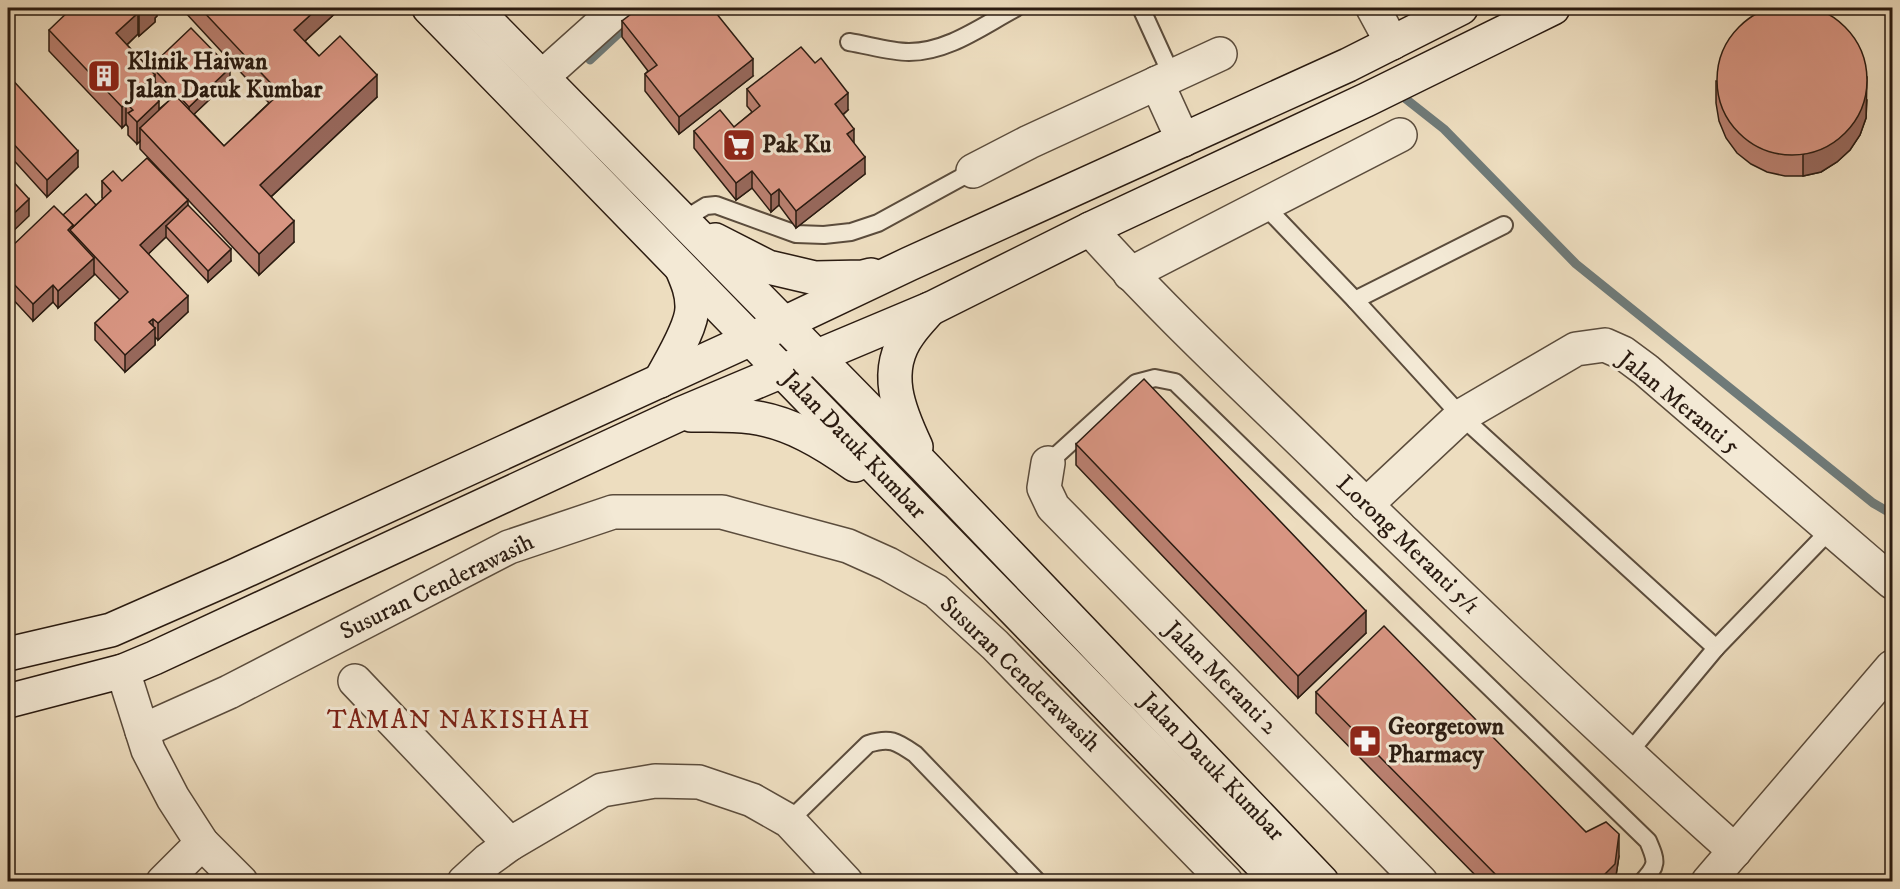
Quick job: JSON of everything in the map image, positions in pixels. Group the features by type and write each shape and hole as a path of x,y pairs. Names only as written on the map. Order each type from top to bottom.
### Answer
{"main road":[{"name":"Jalan Datuk Kumbar","path":"429,8 1279,882"},
{"name":"Jalan Datuk Kumbar","path":"474,8 925,466 1322,882"},
{"path":"542,77 619,8"},
{"path":"1373,8 1392,43"},
{"path":"8,654 111,630 245,571 785,324 909,264 1348,65 1461,8"},
{"path":"8,701 123,671 154,658 680,414 932,308 1090,229 1365,100 1553,8"},
{"path":"973,171 1029,142 1220,54"},
{"path":"1164,80 1183,140"},
{"path":"1130,274 1400,135"},
{"path":"683,220 725,246 768,267 815,278 863,277 909,264"},
{"name":"Lorong Meranti 5/1","path":"1090,229 1130,274 1366,505 1627,755 1735,851"},
{"path":"660,381 690,322 693,308 691,293 682,268"},
{"path":"925,466 898,405 894,379 899,356 907,336 932,308"},
{"name":"Jalan Meranti 5","path":"1366,505 1461,416 1576,350 1605,345 1623,353 1646,370 1893,582"},
{"path":"680,414 752,417 788,426 825,444 917,510"},
{"name":"Jalan Meranti 2","path":"1048,463 1044,488 1053,507 1421,882"},
{"name":"Susuran Cenderawasih","path":"142,731 229,692 509,547 613,512 722,512 848,546 888,564 936,591 995,645 1226,882"},
{"path":"1708,882 1893,667"},
{"path":"123,671 148,750 173,798 202,843 241,882"},
{"path":"355,681 510,844"},
{"path":"464,882 510,844 602,790 655,781 699,782 752,801 789,821 846,882"},
{"path":"163,882 202,843"}],"lane":[{"path":"849,42 906,52 927,51 947,45 1016,8"},
{"path":"1141,8 1164,80"},
{"path":"683,220 706,206 716,205 796,234 824,235 851,232 878,224 973,171"},
{"path":"1264,205 1461,416 1716,648"},
{"path":"1355,300 1504,225"},
{"path":"1048,463 1136,382 1155,378 1175,382 1648,841 1655,857 1653,869 1642,882"},
{"path":"1627,755 1716,648 1831,529"},
{"path":"789,821 868,744 882,740 895,741 915,754 1038,882"}],"building":[{"path":"1792,5 1807,6 1821,11 1845,27 1861,51 1866,65 1866,95 1861,109 1845,133 1821,149 1807,154 1792,155 1777,154 1763,149 1739,133 1723,109 1718,95 1717,80 1718,65 1723,51 1739,27 1763,11 1777,6"},
{"name":"Klinik Haiwan Jalan Datuk Kumbar","path":"72,8 147,8 116,33 155,75 144,85 159,101 137,122 128,113 133,110 126,103 122,107 49,30"},
{"path":"200,8 318,8 294,30 319,56 340,36 377,75 260,185 294,221 259,254 140,128 175,95 224,146 280,93"},
{"path":"639,8 712,8 753,59 679,117 645,74 657,65 622,21"},
{"path":"191,28 230,68 189,107 151,66"},
{"path":"801,47 815,63 821,58 848,93 835,104 854,129 847,134 865,157 796,211 779,189 771,195 752,171 736,183 694,131 720,110 734,127 760,106 747,89"},
{"path":"8,75 78,151 47,180 8,138"},
{"path":"147,158 188,200 140,245 188,296 158,323 153,319 149,322 155,328 125,355 95,323 128,292 70,230 111,191 102,181 113,171 122,181"},
{"path":"8,176 29,199 8,219"},
{"path":"86,194 96,205 73,227 63,215"},
{"path":"188,205 231,249 208,271 166,226"},
{"path":"54,206 73,225 68,230 94,258 58,291 53,285 33,304 8,278 8,250"},
{"path":"1144,379 1366,611 1298,676 1076,444"},
{"path":"1384,626 1586,832 1606,822 1619,834 1615,864 1597,882 1503,882 1316,692"}],"waterway":[{"path":"590,60 646,8"},
{"path":"1397,92 1444,129 1576,264 1873,503 1892,514"}],"place":[{"name":"Klinik Haiwan Jalan Datuk Kumbar","path":"104,76"},
{"name":"Pak Ku","path":"739,145"},
{"name":"Georgetown Pharmacy","path":"1365,741"}],"district":[{"name":"TAMAN NAKISHAH","path":"459,720"}]}
